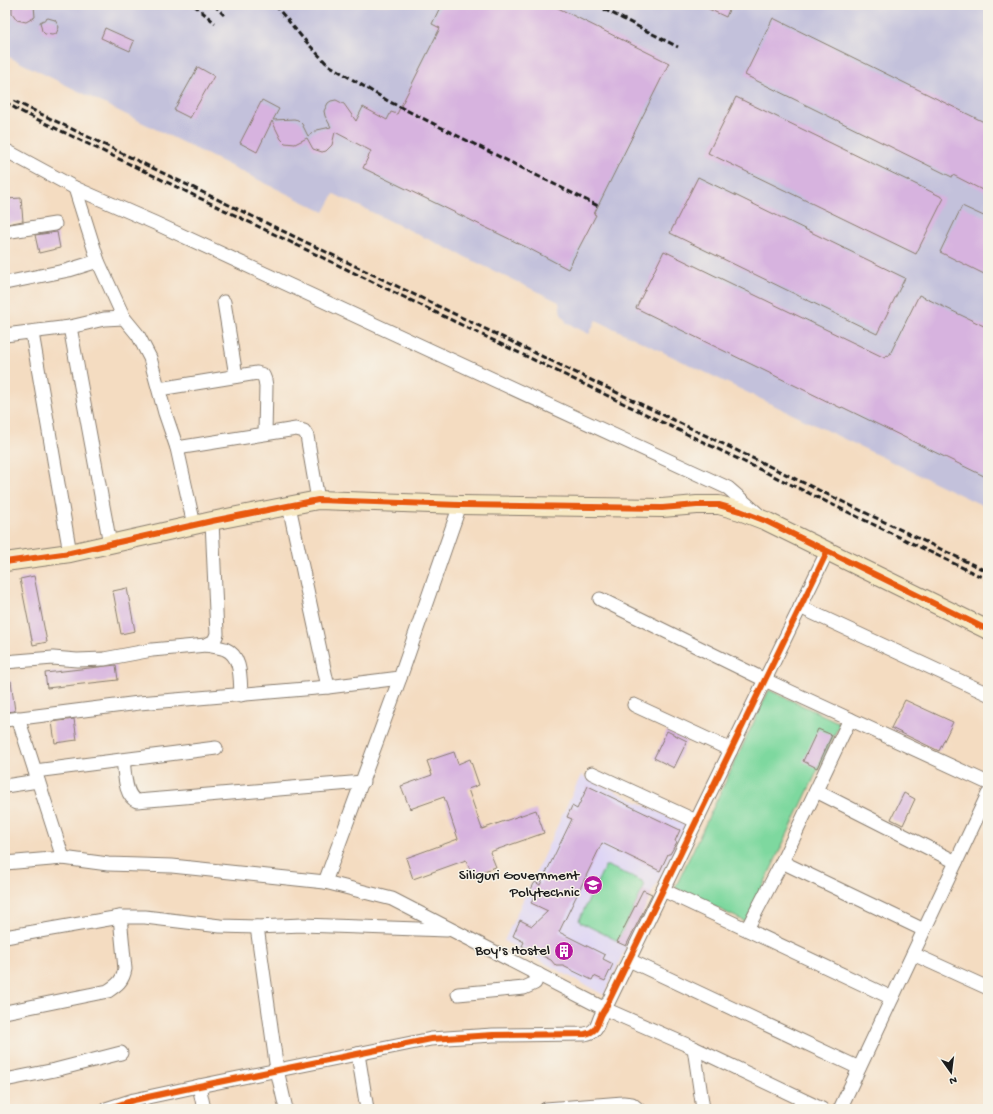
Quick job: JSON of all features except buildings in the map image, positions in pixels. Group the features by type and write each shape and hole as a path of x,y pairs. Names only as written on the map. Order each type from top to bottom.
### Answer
{"street":[{"path":"5,150 75,188 155,222 728,488 766,521"},
{"path":"75,188 98,261 124,318 138,335 150,358 165,413 177,448 194,525"},
{"path":"5,232 55,224"},
{"path":"5,283 69,270 98,261"},
{"path":"224,302 236,376"},
{"path":"5,335 32,333 70,327 104,319 124,318"},
{"path":"70,327 110,544"},
{"path":"32,333 70,553"},
{"path":"159,389 258,373 263,375 265,380 265,433"},
{"path":"177,448 265,433 296,429 304,431 307,436 318,500"},
{"path":"5,562 70,553 212,521 318,500 460,505 662,508 697,505 719,506 740,511 766,521 988,630"},
{"path":"325,882 363,782 460,505"},
{"path":"289,506 328,688"},
{"path":"206,645 214,641 217,634 212,521"},
{"path":"106,1109 134,1100 198,1086 431,1039 493,1035 585,1034 592,1032 597,1027 628,956 731,750 827,552"},
{"path":"600,599 765,680 988,783"},
{"path":"800,607 988,694"},
{"path":"5,662 53,658 77,660 104,659 152,650 206,645 224,649 232,653 236,658 239,668 242,695"},
{"path":"5,720 139,703 328,688 400,678"},
{"path":"634,705 731,750"},
{"path":"18,718 63,858"},
{"path":"747,929 782,862 850,719"},
{"path":"5,786 36,776 123,760 216,748"},
{"path":"123,760 129,793 132,799 137,801 363,782"},
{"path":"592,773 696,821"},
{"path":"816,791 956,862"},
{"path":"840,1109 988,794"},
{"path":"5,862 63,858 108,864 172,866 325,882 392,899 605,1009 694,1048 822,1109"},
{"path":"782,862 924,930"},
{"path":"663,885 747,929 892,998"},
{"path":"5,937 120,917 145,917 220,926 257,927 302,925 451,930"},
{"path":"5,1012 108,991 117,985 124,977 125,969 120,917"},
{"path":"257,927 277,1070 286,1109"},
{"path":"913,954 988,988"},
{"path":"628,956 859,1068"},
{"path":"458,994 529,986 535,983 538,974"},
{"path":"694,1048 702,1109"},
{"path":"5,1080 55,1070 122,1053"},
{"path":"358,1054 367,1109"},
{"path":"198,1086 204,1109"},
{"path":"546,1109 623,1103 632,1104 638,1109"}],"shaded area":[{"path":"5,5 988,5 988,508 596,320 589,334 567,323 561,314 559,302 334,194 324,212 5,55"},
{"name":"Siliguri Government Polytechnic","path":"581,775 688,826 652,892 604,995 504,941"}],"green space":[{"path":"769,690 840,723 746,922 675,888"},
{"path":"605,866 642,881 644,887 618,941 580,922 579,920"}],"railway":[{"path":"194,5 215,23"},
{"path":"214,5 224,15"},
{"path":"275,5 327,64 388,101 600,207"},
{"path":"596,5 678,47"},
{"path":"14,101 988,572"},
{"path":"5,102 20,111 988,580"}],"cycle path":[{"path":"5,562 70,553 212,521 318,500 460,505 662,508 719,505 766,521 988,630"},
{"path":"106,1109 134,1100 431,1039 493,1035 585,1034 594,1030 827,552"}],"place":[{"name":"Siliguri Government Polytechnic","path":"593,885"},
{"name":"Boy's Hostel","path":"564,951"}]}
